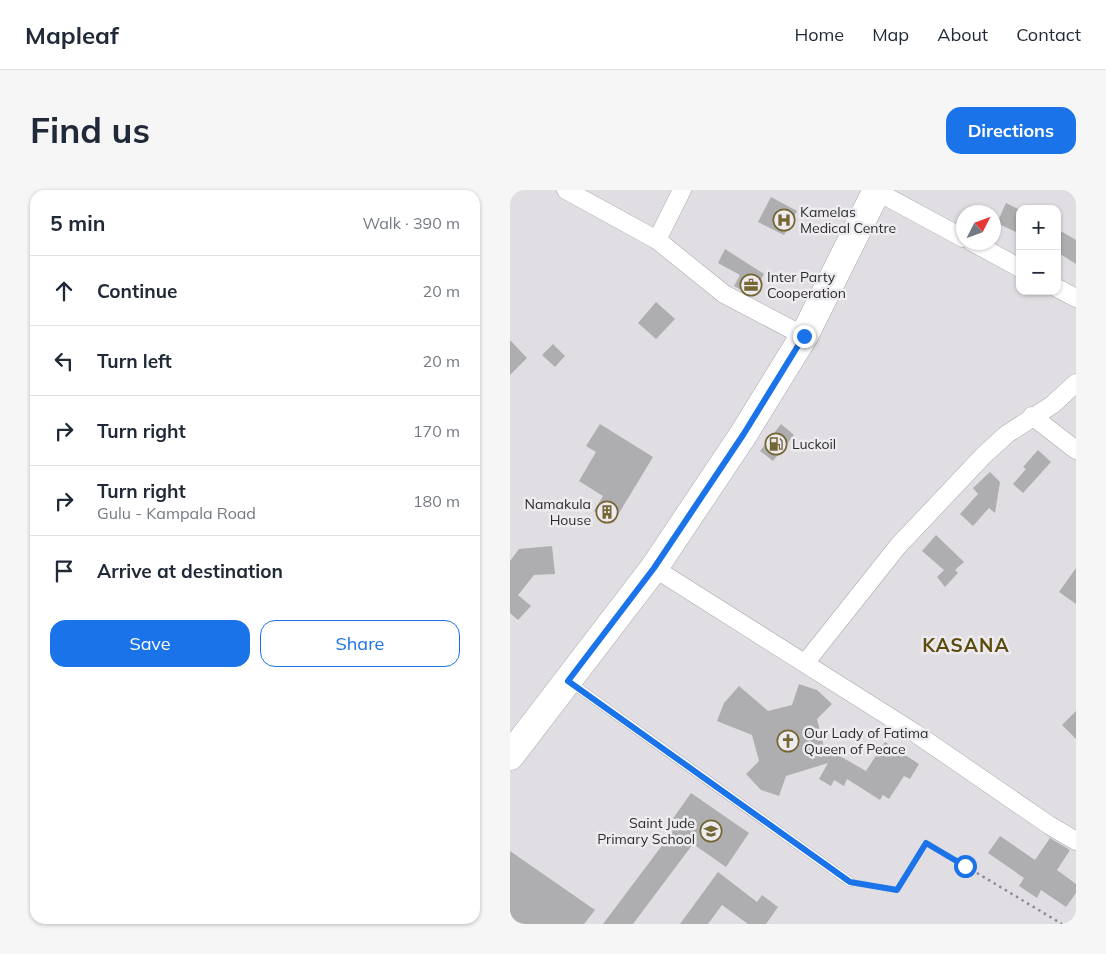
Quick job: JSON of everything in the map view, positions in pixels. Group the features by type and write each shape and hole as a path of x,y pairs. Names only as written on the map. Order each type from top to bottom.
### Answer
{"main road":[{"path":"514,744 568,681 654,568 743,435 804,336 877,191"}],"street":[{"path":"566,190 657,240 724,294 804,336"},
{"path":"657,240 682,190"},
{"path":"877,191 956,234"},
{"path":"987,250 1016,266"},
{"path":"1061,290 1076,298"},
{"path":"806,662 898,546 984,455 1007,434 1032,416 1052,405 1076,383"},
{"path":"1032,416 1076,450"},
{"path":"654,568 718,610 806,662 1076,841"}],"lane":[{"path":"568,681 850,882"}],"path":[{"path":"850,882 897,890 926,843 1062,924"}],"building":[{"path":"771,197 797,211 784,235 758,222"},
{"path":"1006,203 1016,208 1016,232 1001,225 1001,214"},
{"path":"1061,231 1076,240 1076,264 1061,255"},
{"path":"725,249 764,274 752,296 734,286 740,275 718,263"},
{"path":"656,302 675,319 656,339 638,323"},
{"path":"510,340 527,358 510,375"},
{"path":"553,344 565,356 555,367 542,355"},
{"path":"600,424 653,457 613,523 594,511 603,496 579,481 596,452 586,446"},
{"path":"781,424 794,435 773,461 760,451"},
{"path":"1038,450 1051,462 1023,493 1013,484 1026,469 1023,467"},
{"path":"990,472 1000,482 995,513 989,508 973,526 960,514 978,494 973,488"},
{"path":"936,535 964,562 955,570 958,573 945,587 937,577 944,570 922,551"},
{"path":"552,546 555,574 534,575 518,595 531,606 518,620 510,613 510,561 519,549"},
{"path":"1076,568 1076,604 1059,592"},
{"name":"Our Lady of Fatima Queen of Peace","path":"799,684 817,690 832,704 817,719 824,747 866,771 885,742 919,764 910,779 904,776 889,799 883,795 880,800 847,779 844,786 834,780 831,786 819,779 828,763 786,776 779,796 761,790 746,774 759,761 752,735 717,721 724,703 739,686 768,711 792,705"},
{"path":"1076,711 1076,739 1062,725"},
{"path":"691,793 749,833 726,867 693,844 633,924 603,924 673,831 667,827"},
{"path":"1000,836 1035,860 1050,838 1070,850 1057,870 1076,884 1076,893 1066,907 1041,890 1037,898 1019,886 1024,878 988,853"},
{"path":"510,851 595,910 584,924 510,924"},
{"path":"718,872 757,902 762,895 778,907 766,924 748,924 722,905 708,924 680,924"}],"place":[{"name":"Kamelas Medical Centre","path":"784,220"},
{"name":"Inter Party Cooperation","path":"751,285"},
{"name":"Luckoil","path":"776,444"},
{"name":"Namakula House","path":"607,512"},
{"name":"Our Lady of Fatima Queen of Peace","path":"788,741"},
{"name":"Saint Jude Primary School","path":"711,831"}],"district":[{"name":"KASANA","path":"966,645"}],"route":[{"path":"804,336 743,435 654,568 568,681 850,882 897,890 926,843 965,866"}]}
